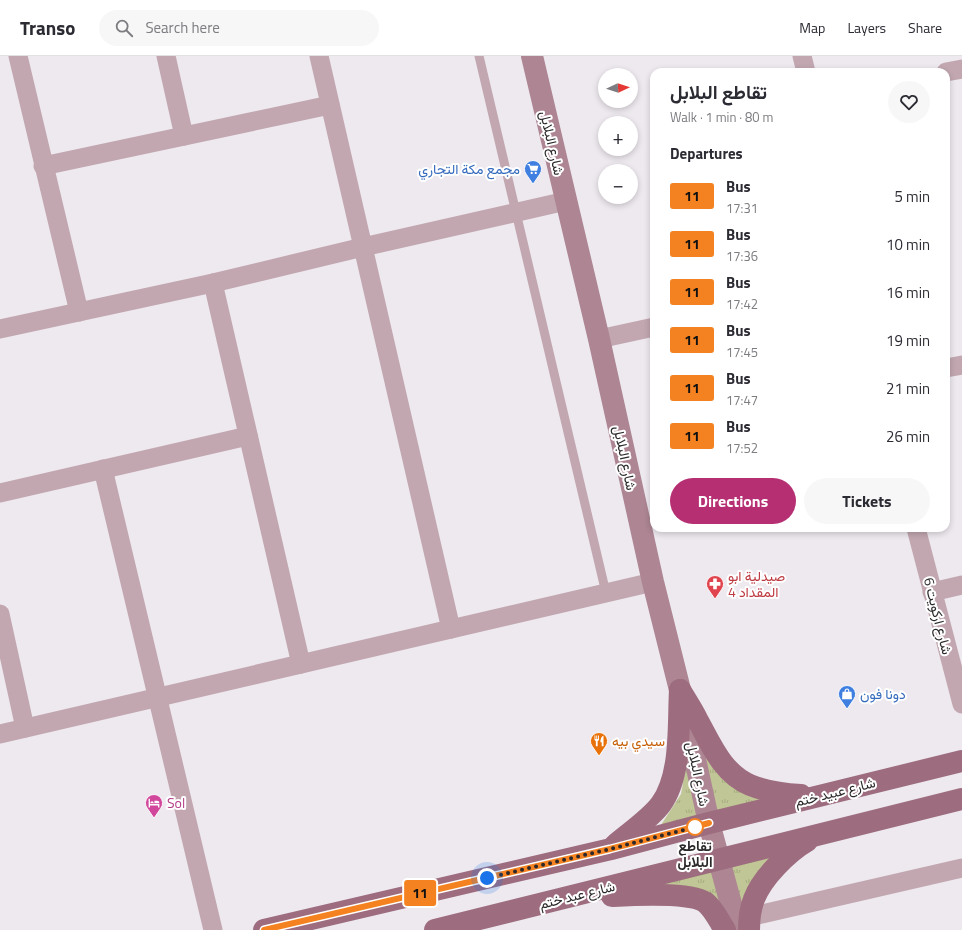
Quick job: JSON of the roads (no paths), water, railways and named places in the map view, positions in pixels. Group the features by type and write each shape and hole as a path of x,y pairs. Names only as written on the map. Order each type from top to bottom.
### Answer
{"main road":[{"path":"680,690 713,749 733,774 749,784 775,793 814,797"},
{"path":"610,849 661,805 670,789 675,772 680,690"},
{"name":"شارع عبيد ختم","path":"709,823 962,761"},
{"path":"719,860 962,799"},
{"path":"264,930 610,849 709,823"},
{"path":"745,926 755,897 769,875 789,854 802,844 822,834"},
{"name":"شارع عبد ختم","path":"435,930 719,860"},
{"path":"563,898 642,895 695,898 704,902 711,908 725,930"}],"street":[{"path":"18,56 79,312"},
{"path":"166,56 184,136"},
{"path":"319,56 452,629"},
{"name":"شارع البلابل","path":"532,56 599,339 709,823 719,860 745,926"},
{"path":"802,56 805,68"},
{"path":"950,71 962,69"},
{"path":"43,166 330,105"},
{"path":"0,330 213,283 566,201"},
{"path":"213,283 301,664"},
{"path":"599,339 650,328"},
{"path":"950,367 962,364"},
{"path":"0,493 248,436"},
{"path":"103,469 213,930"},
{"name":"شارع اركويت 6","path":"917,532 962,704"},
{"path":"0,734 653,582"},
{"path":"932,592 962,584"},
{"path":"0,614 25,728"},
{"path":"745,926 962,868"}],"lane":[{"path":"479,56 606,593"}],"place":[{"name":"مجمع مكة التجاري","path":"533,184"},
{"name":"صيدلية ابو المقداد 4","path":"715,599"},
{"name":"دونا فون","path":"847,709"},
{"name":"سيدي بيه","path":"599,756"},
{"name":"Sol","path":"154,818"},
{"name":"تقاطع البلابل","path":"695,827"}]}
